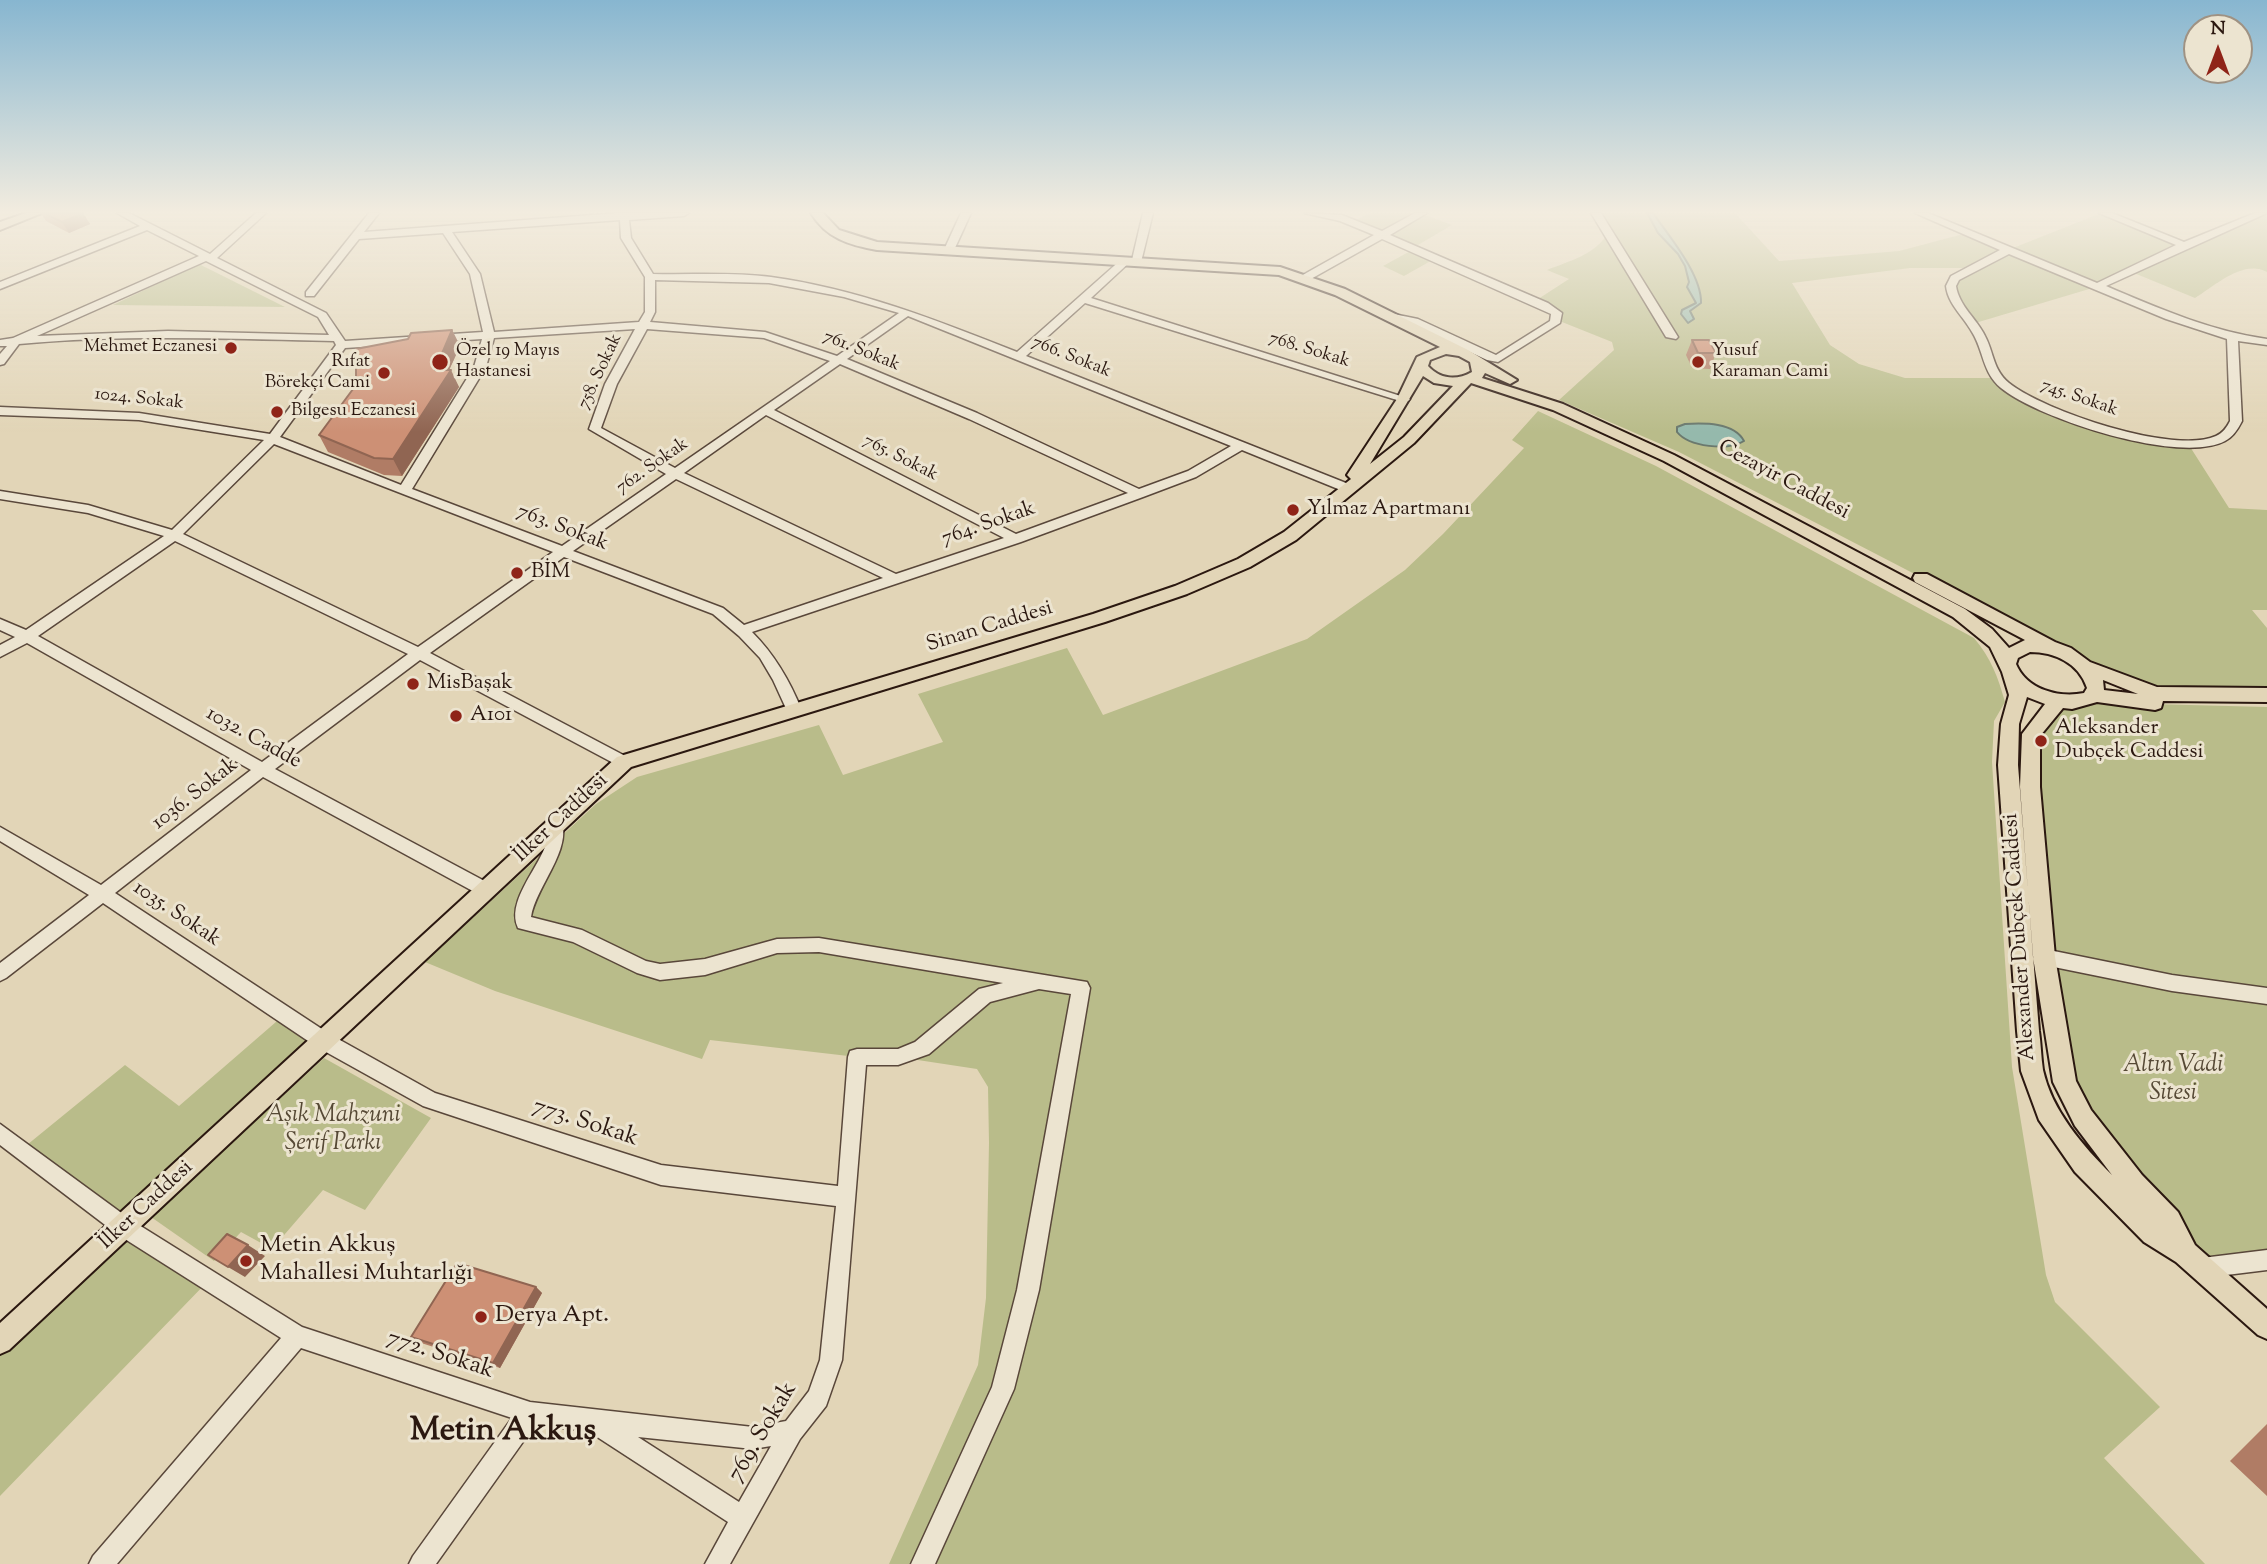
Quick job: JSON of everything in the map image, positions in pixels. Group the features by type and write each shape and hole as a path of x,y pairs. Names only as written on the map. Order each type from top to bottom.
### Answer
{"main road":[{"path":"1322,286 1384,315 1463,353 1472,375 1437,379 1384,315"},
{"path":"1423,361 1436,351 1463,353"},
{"name":"Sinan Caddesi","path":"1347,488 1404,399 1423,361"},
{"name":"Sinan Caddesi","path":"624,762 1181,590 1244,563 1290,536 1409,440 1472,375"},
{"name":"Cezayir Caddesi","path":"1472,375 1562,405 1965,609 2060,651 2086,667"},
{"name":"Cezayir Caddesi","path":"1965,609 1999,646 2009,667"},
{"path":"2060,651 2037,645 2015,649 2010,655 2009,667 2029,690 2058,701 2085,700 2093,695 2097,688 2095,678 2086,667"},
{"name":"Alexander Dubçek Caddesi","path":"2009,667 2018,695 2010,724 2008,765 2032,1071 2051,1120 2084,1164 2153,1233 2193,1260"},
{"path":"2086,667 2156,694 2196,701 2267,695"},
{"path":"2093,695 2267,707"},
{"name":"Alexander Dubçek Caddesi","path":"2058,701 2031,734 2030,787 2044,957 2065,1082 2083,1118 2133,1183 2169,1221 2193,1260"},
{"name":"İlker Caddesi","path":"0,1341 624,762"},
{"path":"2193,1260 2267,1326"}],"street":[{"path":"0,343 16,341 143,286"},
{"path":"0,652 174,536 273,438 339,341 322,315 264,286"},
{"path":"310,294 316,286"},
{"path":"404,491 480,367 489,335 478,286"},
{"name":"758. Sokak","path":"650,286 650,312 611,384 594,429 676,474 896,579"},
{"name":"766. Sokak","path":"802,286 846,294 907,312 1347,488"},
{"path":"1019,356 1100,286"},
{"path":"1384,315 1414,321 1491,359 1498,359 1555,323 1557,313 1500,286"},
{"path":"1641,286 1672,337"},
{"name":"745. Sokak","path":"1954,286 1952,294 1981,336 1984,357 1992,370 2004,384 2024,399 2048,411 2095,426 2170,442 2218,440 2231,432 2236,421 2232,337"},
{"path":"2096,287 2179,320 2232,337 2267,342"},
{"name":"768. Sokak","path":"1084,299 1404,399"},
{"name":"762. Sokak","path":"420,654 907,312"},
{"name":"761. Sokak","path":"16,341 179,335 339,341 643,325 765,335 839,360 973,416 1139,494"},
{"path":"0,362 16,341"},
{"name":"1024. Sokak","path":"0,411 66,410 196,424 273,438"},
{"name":"765. Sokak","path":"767,411 1016,539"},
{"name":"763. Sokak","path":"273,438 718,611 751,636 783,680 794,711"},
{"name":"764. Sokak","path":"743,630 1016,539 1139,494 1192,474 1242,445"},
{"name":"İlker Caddesi","path":"0,495 29,497 132,519 174,536 420,654 624,762"},
{"name":"1032. Cadde","path":"0,624 486,890"},
{"name":"1036. Sokak","path":"0,972 104,895 262,769 420,654"},
{"path":"555,825 554,845 524,905 524,923 576,935 643,968 660,972 677,971 705,967 777,946 819,945 1080,988 1028,1290 1003,1389 923,1564"},
{"name":"1035. Sokak","path":"0,833 104,895 324,1041"},
{"path":"2044,957 2172,983 2267,996"},
{"name":"769. Sokak","path":"723,1562 743,1518 792,1431 818,1398 831,1360 857,1057 898,1057 910,1053 922,1048 985,995 1020,985 1053,983"},
{"name":"773. Sokak","path":"324,1041 430,1100 661,1175 847,1197"},
{"name":"772. Sokak","path":"0,1133 124,1227 297,1336 530,1413 591,1420 743,1518"},
{"path":"2193,1260 2267,1260"},
{"path":"101,1564 297,1336"},
{"path":"421,1564 530,1413"},
{"path":"591,1420 753,1438 792,1431"}],"green space":[{"path":"153,286 243,286 285,307 113,305"},
{"path":"1558,286 1794,286 1830,345 1859,364 1905,378 1998,378 2024,399 2132,435 2187,442 2229,508 2267,510 2267,610 2252,610 2267,628 2267,695 2131,686 1679,452 1559,400 1614,350 1612,342 1557,320 1558,317 1535,301"},
{"path":"1951,286 2098,286 1972,324"},
{"path":"2166,286 2213,286 2195,298"},
{"path":"1538,411 1656,466 1974,638 1989,660 2005,702 1994,721 1992,762 2012,1067 2046,1275 2055,1302 2160,1407 2104,1458 2205,1564 889,1564 978,1365 986,1298 989,1143 988,1087 977,1069 898,1057 857,1057 710,1040 702,1059 495,991 425,962 596,804 637,777 819,725 843,775 943,742 918,694 1067,648 1103,715 1307,639 1405,570 1443,534 1524,448 1512,440"},
{"name":"Altın Vadi Sitesi","path":"2073,702 2267,707 2267,1260 2202,1268 2065,1082 2031,734 2045,715"},
{"path":"284,1015 324,1041 125,1227 209,1280 0,1496 0,1341 124,1227 22,1149 125,1065 179,1106"},
{"name":"Aşık Mahzuni Şerif Parkı","path":"324,1058 431,1118 365,1210 323,1190 272,1249 241,1232 214,1261 151,1217"}],"water":[{"path":"1698,286 1701,303 1690,311 1694,319 1688,323 1681,314 1682,310 1696,303 1687,287"},
{"path":"1685,424 1726,427 1744,441 1719,447 1699,444 1677,432 1677,427"}],"building":[{"path":"452,330 435,370 451,370 393,459 374,458 319,435 356,385 356,349 408,339 411,333"},
{"path":"1692,340 1709,340 1716,353 1698,353"},
{"path":"227,1234 248,1245 228,1267 208,1255"},
{"name":"Derya Apt.","path":"457,1263 536,1287 493,1363 411,1337"}],"place":[{"name":"Mehmet Eczanesi","path":"231,348"},
{"name":"Özel 19 Mayıs Hastanesi","path":"440,362"},
{"name":"Yusuf Karaman Cami","path":"1698,362"},
{"name":"Rıfat Börekçi Cami","path":"384,373"},
{"name":"Bilgesu Eczanesi","path":"277,412"},
{"name":"Yılmaz Apartmanı","path":"1293,510"},
{"name":"BİM","path":"517,573"},
{"name":"MisBaşak","path":"413,684"},
{"name":"A101","path":"456,716"},
{"name":"Aleksander Dubçek Caddesi","path":"2041,741"},
{"name":"Metin Akkuş Mahallesi Muhtarlığı","path":"246,1261"},
{"name":"Derya Apt.","path":"481,1317"}],"district":[{"name":"Metin Akkuş","path":"503,1433"}]}
